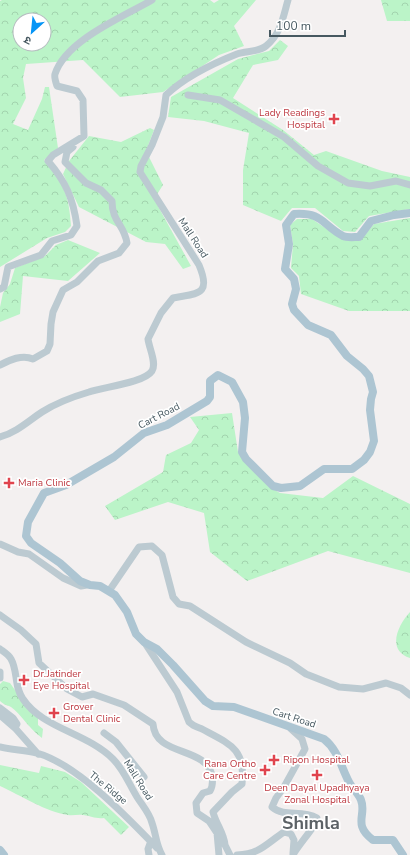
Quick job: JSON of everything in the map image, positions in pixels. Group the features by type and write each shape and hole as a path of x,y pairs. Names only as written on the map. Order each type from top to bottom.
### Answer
{"main road":[{"name":"Cart Road","path":"403,855 393,840 373,840 365,832 361,817 363,805 361,799 348,781 333,748 329,743 324,739 234,707 213,706 204,702 157,649 144,642 136,634 127,612 115,595 100,586 90,585 80,581 60,563 30,543 26,536 28,522 44,493 66,485 114,457 144,433 167,425 207,401 210,397 210,381 213,377 218,375 232,382 243,402 246,418 242,452 246,459 273,486 281,488 300,486 324,469 352,469 364,460 373,446 374,441 370,410 372,383 363,369 347,356 331,336 308,325 294,310 292,304 296,289 294,279 285,269 289,244 286,224 294,214 307,213 314,215 344,237 359,237 371,221 394,215 410,213"},
{"path":"0,850 4,855"}],"street":[{"path":"0,365 16,358 28,357 33,359 47,351 52,340 51,324 53,312 63,290 77,282 98,261 119,252 127,243 123,230 112,214 112,201 101,190 86,183 65,162 67,152 84,136 83,100 77,91 57,86 55,75 65,57 84,39 152,0"},
{"name":"Mall Road","path":"0,437 19,430 41,412 67,398 101,388 125,384 146,376 151,372 154,366 148,339 161,313 173,298 195,295 202,289 204,284 204,277 199,265 140,172 141,166 152,146 163,117 166,95 183,82 221,60 240,53 265,47 280,30 288,0"},
{"path":"188,95 220,100 284,137 318,166 348,183 370,186 396,181 410,185"},
{"path":"0,288 4,287 8,267 41,255 52,241 71,235 77,226 74,202 61,176 48,161 53,155 78,141"},
{"path":"0,544 18,552 29,554 63,578 81,586 90,585"},
{"path":"109,591 139,546 152,546 162,555 173,597 179,604 190,606 246,642 290,663 306,674 339,687 347,688 363,689 386,683 401,688 410,695"},
{"path":"0,615 21,630 36,644 39,663 67,689 82,697 93,694 124,705 153,724 153,730 167,746 198,758 209,766 213,786 210,791 203,793 199,797 196,803 196,808 198,813 208,821 217,832 219,855"},
{"path":"144,642 177,692 188,722 226,742 238,754 244,764 242,784 213,812 219,830 224,836 225,845"},
{"name":"Mall Road","path":"0,648 10,658 13,664 17,686 23,700 39,716 93,743 114,760 130,782 136,796 152,822 160,852"},
{"path":"0,672 0,678"},
{"path":"0,708 13,718 17,724 15,728"},
{"name":"The Ridge","path":"0,715 15,728 38,754"},
{"path":"288,726 302,739 305,749 272,807 278,812 284,814 308,813 318,818 317,823 298,844 293,855"},
{"path":"104,733 116,742 144,778"},
{"name":"The Ridge","path":"0,747 38,754 70,769 120,810 160,852"},
{"path":"237,855 249,855 257,852 284,832 292,834 294,840 293,855"},
{"path":"218,837 225,845 230,855"},
{"path":"149,855 148,849 151,841"}],"green space":[{"path":"210,0 214,3 219,0 256,0 234,26 244,46 219,55 163,92 120,97 83,60 26,64 23,78 26,98 13,124 28,130 42,99 45,87 49,87 58,148 44,160 61,183 64,190 69,206 71,226 65,232 47,238 0,267 0,1"},
{"path":"381,0 410,0 410,21 387,21"},
{"path":"280,40 288,46 278,60 253,65 233,98 283,130 314,155 326,151 382,171 410,177 410,209 369,216 355,232 343,231 315,208 292,208 281,221 243,205 243,170 249,133 204,121 168,117 171,97 238,59 269,51"},
{"path":"150,128 154,130 146,151 163,185 154,199 191,266 183,269 165,244 146,242 79,207 63,174 69,161 89,136 121,142"},
{"path":"410,218 410,311 349,311 301,294 299,276 291,268 293,244 290,225 297,219 312,219 343,240 360,241 374,224"},
{"path":"68,240 100,253 68,281 23,276 20,314 0,322 0,307 3,293 10,284 15,268 45,256 56,245"},
{"path":"232,413 238,452 269,487 280,493 323,498 353,476 410,504 410,573 328,551 247,581 210,552 204,513 168,502 115,520 105,506 163,472 166,455 191,443 199,430 190,417"},
{"path":"410,612 410,658 398,649 396,637 398,630"},
{"path":"3,681 10,683 22,700 38,718 38,725 43,729 42,738 15,710 0,701 0,684"},
{"path":"0,765 39,773 41,766 65,772 81,782 129,827 121,835 104,818 60,813 33,803 0,786"}],"place":[{"name":"Lady Readings Hospital","path":"334,119"},
{"name":"Maria Clinic","path":"9,483"},
{"name":"Dr.Jatinder Eye Hospital","path":"24,680"},
{"name":"Grover Dental Clinic","path":"54,713"},
{"name":"Ripon Hospital","path":"274,760"},
{"name":"Rana Ortho Care Centre","path":"265,770"},
{"name":"Deen Dayal Upadhyaya Zonal Hospital","path":"317,775"}],"district":[{"name":"Shimla","path":"311,823"}]}
